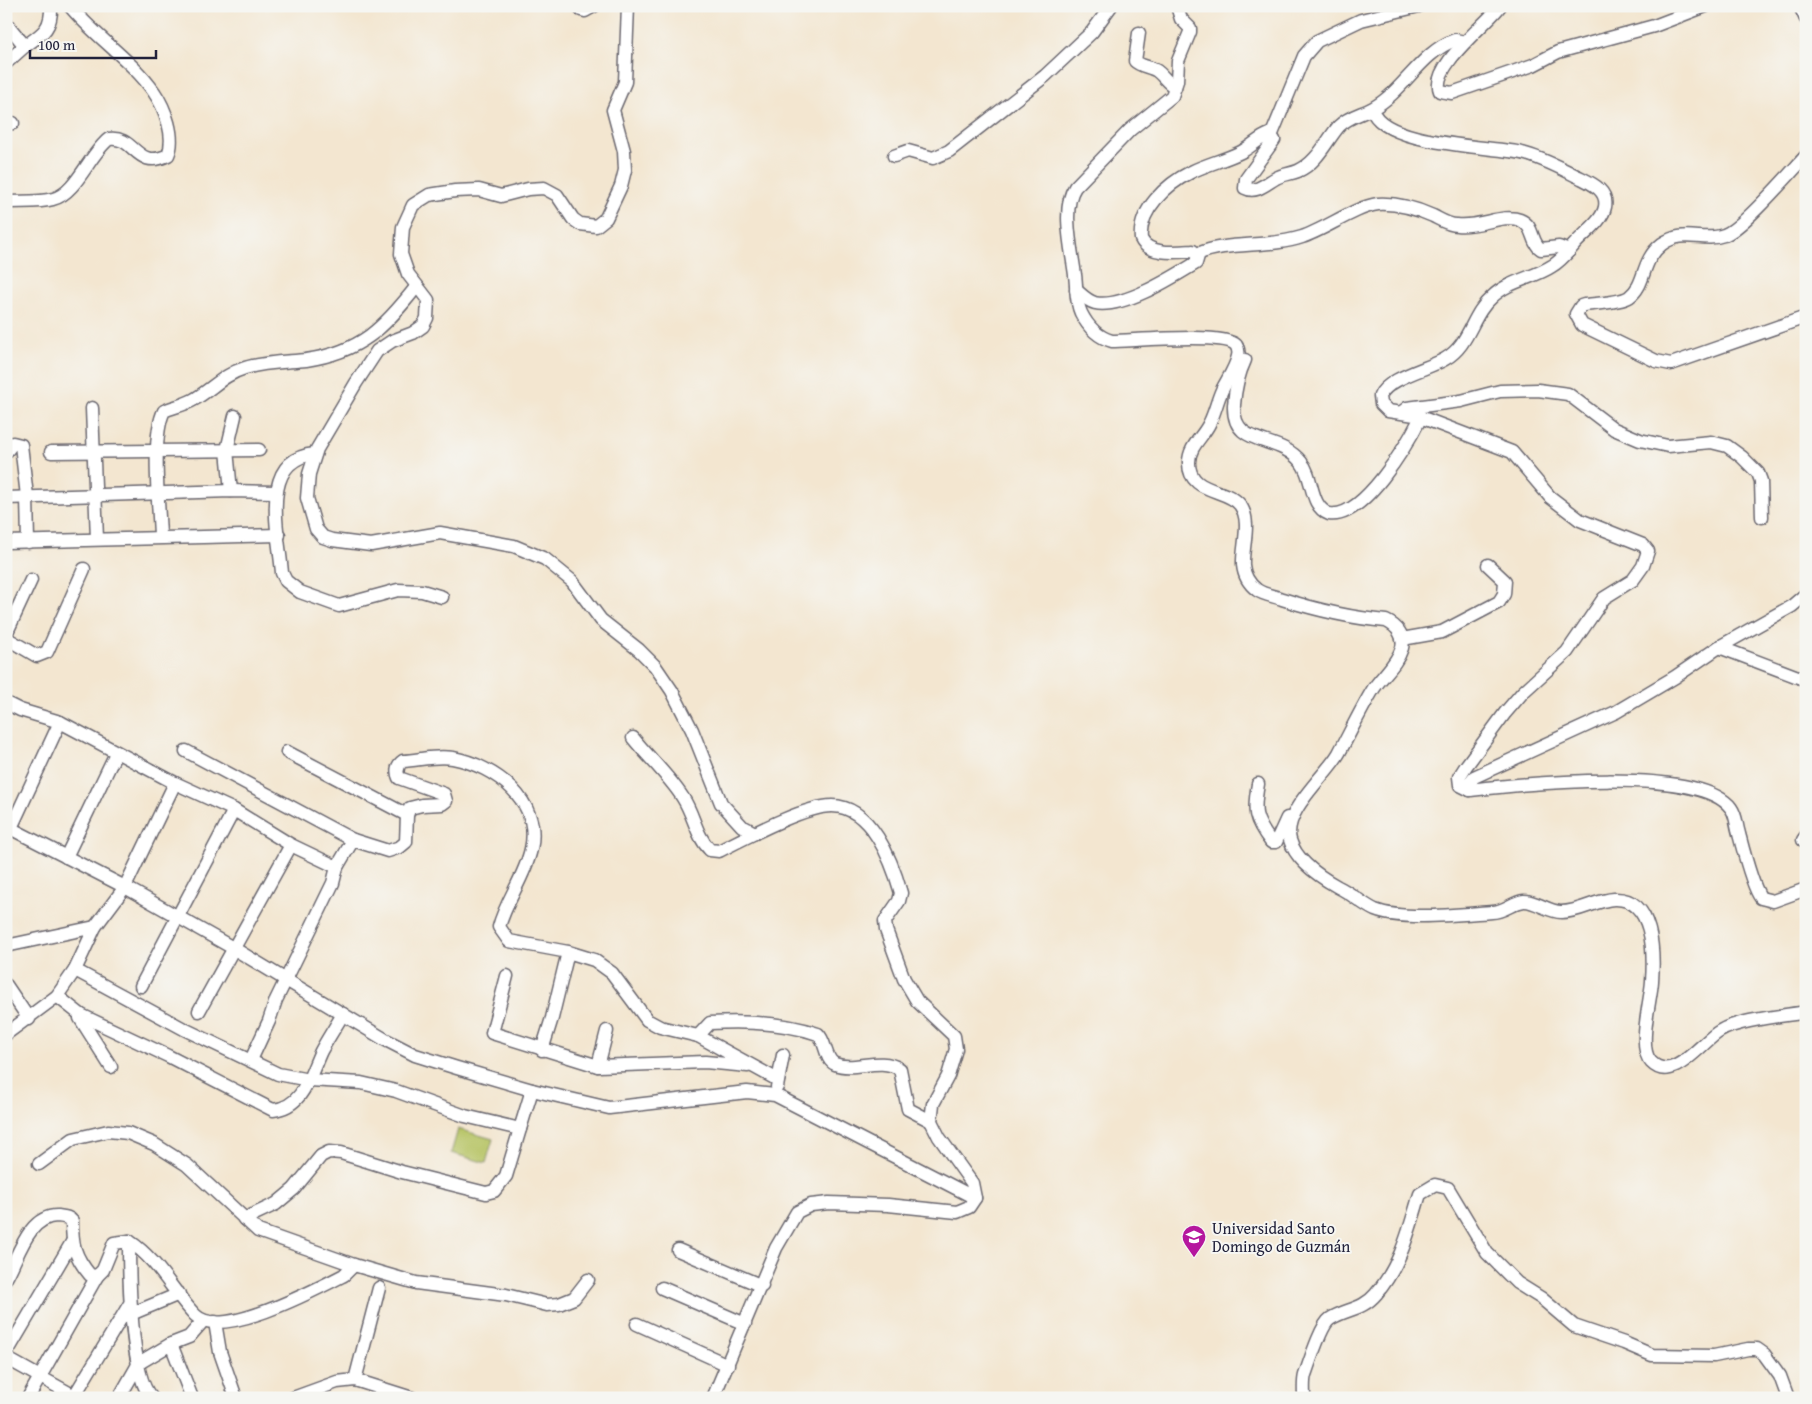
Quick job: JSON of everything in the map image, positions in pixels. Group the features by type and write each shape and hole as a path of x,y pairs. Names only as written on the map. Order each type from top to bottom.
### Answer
{"street":[{"path":"6,63 24,46 42,34 52,20 51,6"},
{"path":"6,202 55,199 73,183 101,145 109,140 124,142 137,154 148,160 160,159 168,155 171,148 166,117 154,93 70,6"},
{"path":"579,6 585,12 594,6"},
{"path":"628,6 625,82 613,110 624,151 625,170 621,186 606,218 596,226 580,224 573,219 557,195 544,188 528,189 501,196 472,189 429,195 417,201 410,210 402,232 403,262 428,305 427,318 423,326 377,351 315,454 309,474 307,498 313,524 320,534 328,539 371,545 424,534 447,534 522,548 545,559 572,581 601,620 639,650 655,666 672,691 692,730 721,803 730,815 755,834"},
{"path":"894,156 908,151 933,158 949,151 1045,76 1092,32 1111,6"},
{"path":"1177,6 1181,19 1190,28 1190,32 1178,61 1175,87 1170,98 1130,130 1073,190 1070,199 1069,221 1077,302 1083,317 1093,331 1106,340 1206,339 1230,342 1237,348 1243,348 1247,355 1234,397 1233,416 1236,425 1246,434 1274,444 1297,457 1310,476 1317,505 1329,514 1345,512 1368,497 1421,417"},
{"path":"1419,6 1361,20 1316,41 1304,56 1275,122 1272,134 1274,142 1244,182 1247,190 1260,188 1276,177 1298,171 1314,160 1340,125 1359,113 1372,109 1390,96 1441,48 1456,40 1464,42"},
{"path":"1500,6 1491,18 1464,42 1440,78 1438,85 1440,91 1446,94 1533,65 1558,52 1654,26 1706,6"},
{"path":"1800,6 1806,20"},
{"path":"6,23 24,46"},
{"path":"1139,33 1136,60 1141,65 1157,71 1168,83 1175,87"},
{"path":"1372,109 1375,118 1381,124 1420,140 1522,153 1542,159 1595,185 1604,197 1604,211 1569,251 1550,268 1493,296 1482,309 1463,343 1448,358 1390,384 1384,389 1380,400 1383,407 1388,411 1402,412 1421,417 1512,452 1542,489 1558,504 1580,520 1644,545 1648,552 1647,558 1633,580 1604,598 1567,652 1523,692 1505,712 1459,777 1460,785 1470,790 1608,780 1660,783 1694,790 1722,800 1732,809 1748,863 1761,898 1773,901 1806,889"},
{"path":"1198,254 1193,251 1160,250 1144,245 1141,239 1141,226 1149,207 1183,176 1239,153 1268,134 1272,134"},
{"path":"1806,156 1739,226 1725,235 1707,238 1680,235 1663,244 1649,257 1638,287 1628,298 1584,305 1576,314 1582,325 1656,361 1671,364 1806,317"},
{"path":"1198,254 1211,249 1276,243 1300,238 1366,207 1381,204 1415,210 1458,226 1477,225 1506,218 1517,219 1529,226 1539,248 1545,250 1562,248 1569,251"},
{"path":"1076,290 1092,302 1111,304 1147,291 1176,275 1196,263 1198,254"},
{"path":"160,536 158,451 160,420 164,411 193,400 228,375 244,368 308,359 352,348 373,335 398,311 417,286"},
{"path":"1237,348 1238,359 1221,392 1210,424 1191,452 1189,465 1192,474 1201,484 1214,492 1232,498 1241,506 1244,514 1246,536 1243,566 1246,578 1260,592 1310,608 1346,616 1386,621 1398,630 1402,639 1402,649 1396,662 1379,681 1360,710 1338,755 1288,816 1274,843 1259,824 1254,808 1258,784"},
{"path":"1402,412 1407,408 1461,401 1500,391 1563,392 1575,398 1614,428 1640,440 1668,446 1711,442 1727,446 1758,473 1761,481 1762,517"},
{"path":"92,408 97,539"},
{"path":"231,490 227,450 235,416"},
{"path":"6,452 14,443 21,446 27,496 28,542"},
{"path":"51,452 259,450"},
{"path":"315,454 295,458 285,466 276,492 282,572 286,581 300,592 338,606 398,590 422,591 442,597"},
{"path":"6,498 231,490 276,492"},
{"path":"6,542 160,536 279,535"},
{"path":"1402,639 1442,632 1498,602 1504,594 1505,581 1488,565"},
{"path":"31,580 6,636 38,656 47,652 84,569"},
{"path":"1470,790 1470,782 1474,777 1616,712 1675,677 1719,647 1792,606 1806,594"},
{"path":"1719,647 1806,680"},
{"path":"6,703 20,710 60,722 176,783 234,810 291,845 337,867"},
{"path":"60,722 8,827 177,916 384,1039 415,1055 532,1090 609,1108 747,1092 775,1095 975,1198"},
{"path":"633,738 682,797 691,812 703,843 710,850 719,851 796,815 832,806 846,809 866,820 877,835 901,893 899,901 885,921 886,930 904,979 912,994 932,1018 954,1036 956,1049 948,1076 933,1104 931,1121 939,1138 972,1183 975,1198 969,1207 957,1212 888,1205 830,1203 810,1205 797,1212 776,1248 762,1286 713,1398"},
{"path":"186,751 353,840 388,851 400,848 406,842 407,815 413,806 442,804 446,798 444,794 399,778 397,770 403,761 436,757 453,758 485,769 506,781 528,808 533,829 532,847 527,864 511,893 499,927 509,941 568,952 594,960 612,973 647,1020 660,1027 698,1036 778,1080"},
{"path":"66,857 116,752"},
{"path":"287,752 407,815"},
{"path":"6,1034 29,1019 57,996 75,970 95,927 125,888 176,783"},
{"path":"1306,795 1290,823 1289,834 1295,850 1315,872 1351,894 1363,904 1383,913 1452,915 1493,912 1525,901 1562,912 1616,899 1636,907 1646,923 1652,946 1652,983 1648,1005 1646,1050 1652,1063 1660,1068 1669,1069 1679,1065 1721,1029 1806,1012"},
{"path":"141,986 234,810"},
{"path":"251,1060 286,981 318,917 333,883 337,867 353,840"},
{"path":"199,1011 291,845"},
{"path":"6,946 95,927"},
{"path":"542,1050 568,952"},
{"path":"75,970 184,1029 278,1074 309,1080 362,1083 396,1091 465,1116 520,1129"},
{"path":"507,976 492,1032 542,1050 598,1066 705,1062 754,1067"},
{"path":"6,986 29,1019"},
{"path":"57,996 81,1015 168,1056 273,1110 285,1109 292,1104 309,1080 321,1052 343,1014"},
{"path":"81,1015 80,1018 111,1067"},
{"path":"698,1036 710,1023 778,1026 802,1029 818,1034 830,1060 835,1064 887,1063 900,1069 908,1109 931,1121"},
{"path":"598,1066 607,1031"},
{"path":"775,1095 783,1055"},
{"path":"244,1219 276,1204 294,1188 321,1156 329,1152 341,1153 402,1172 486,1193 494,1191 506,1176 532,1090"},
{"path":"39,1164 72,1139 108,1131 128,1133 154,1144 187,1165 258,1231 354,1265 416,1283 506,1295 547,1306 574,1298 588,1280"},
{"path":"1304,1398 1305,1376 1327,1321 1362,1307 1375,1295 1395,1269 1408,1240 1420,1194 1435,1184 1448,1188 1488,1254 1517,1283 1542,1298 1574,1326 1624,1342 1652,1355 1714,1356 1757,1349 1764,1354 1780,1376 1788,1398"},
{"path":"6,1278 16,1262 26,1236 37,1224 55,1216 71,1218 72,1242 83,1266 90,1275 97,1276"},
{"path":"129,1241 130,1310 142,1381 147,1394 152,1398"},
{"path":"28,1398 97,1276 103,1270 114,1243 129,1241 146,1254 196,1315 209,1322 236,1398"},
{"path":"72,1242 6,1356 75,1397 130,1310 179,1294"},
{"path":"678,1250 762,1286"},
{"path":"119,1398 139,1363 171,1344 189,1337 209,1322 255,1316 344,1275 354,1265"},
{"path":"355,1380 380,1288"},
{"path":"662,1288 746,1324"},
{"path":"636,1324 728,1365"},
{"path":"171,1344 192,1398"},
{"path":"293,1398 313,1395 337,1382 355,1380 412,1398"}],"green space":[{"path":"458,1129 493,1139 486,1163 451,1153"}],"place":[{"name":"Universidad Santo Domingo de Guzmán","path":"1194,1258"}]}
